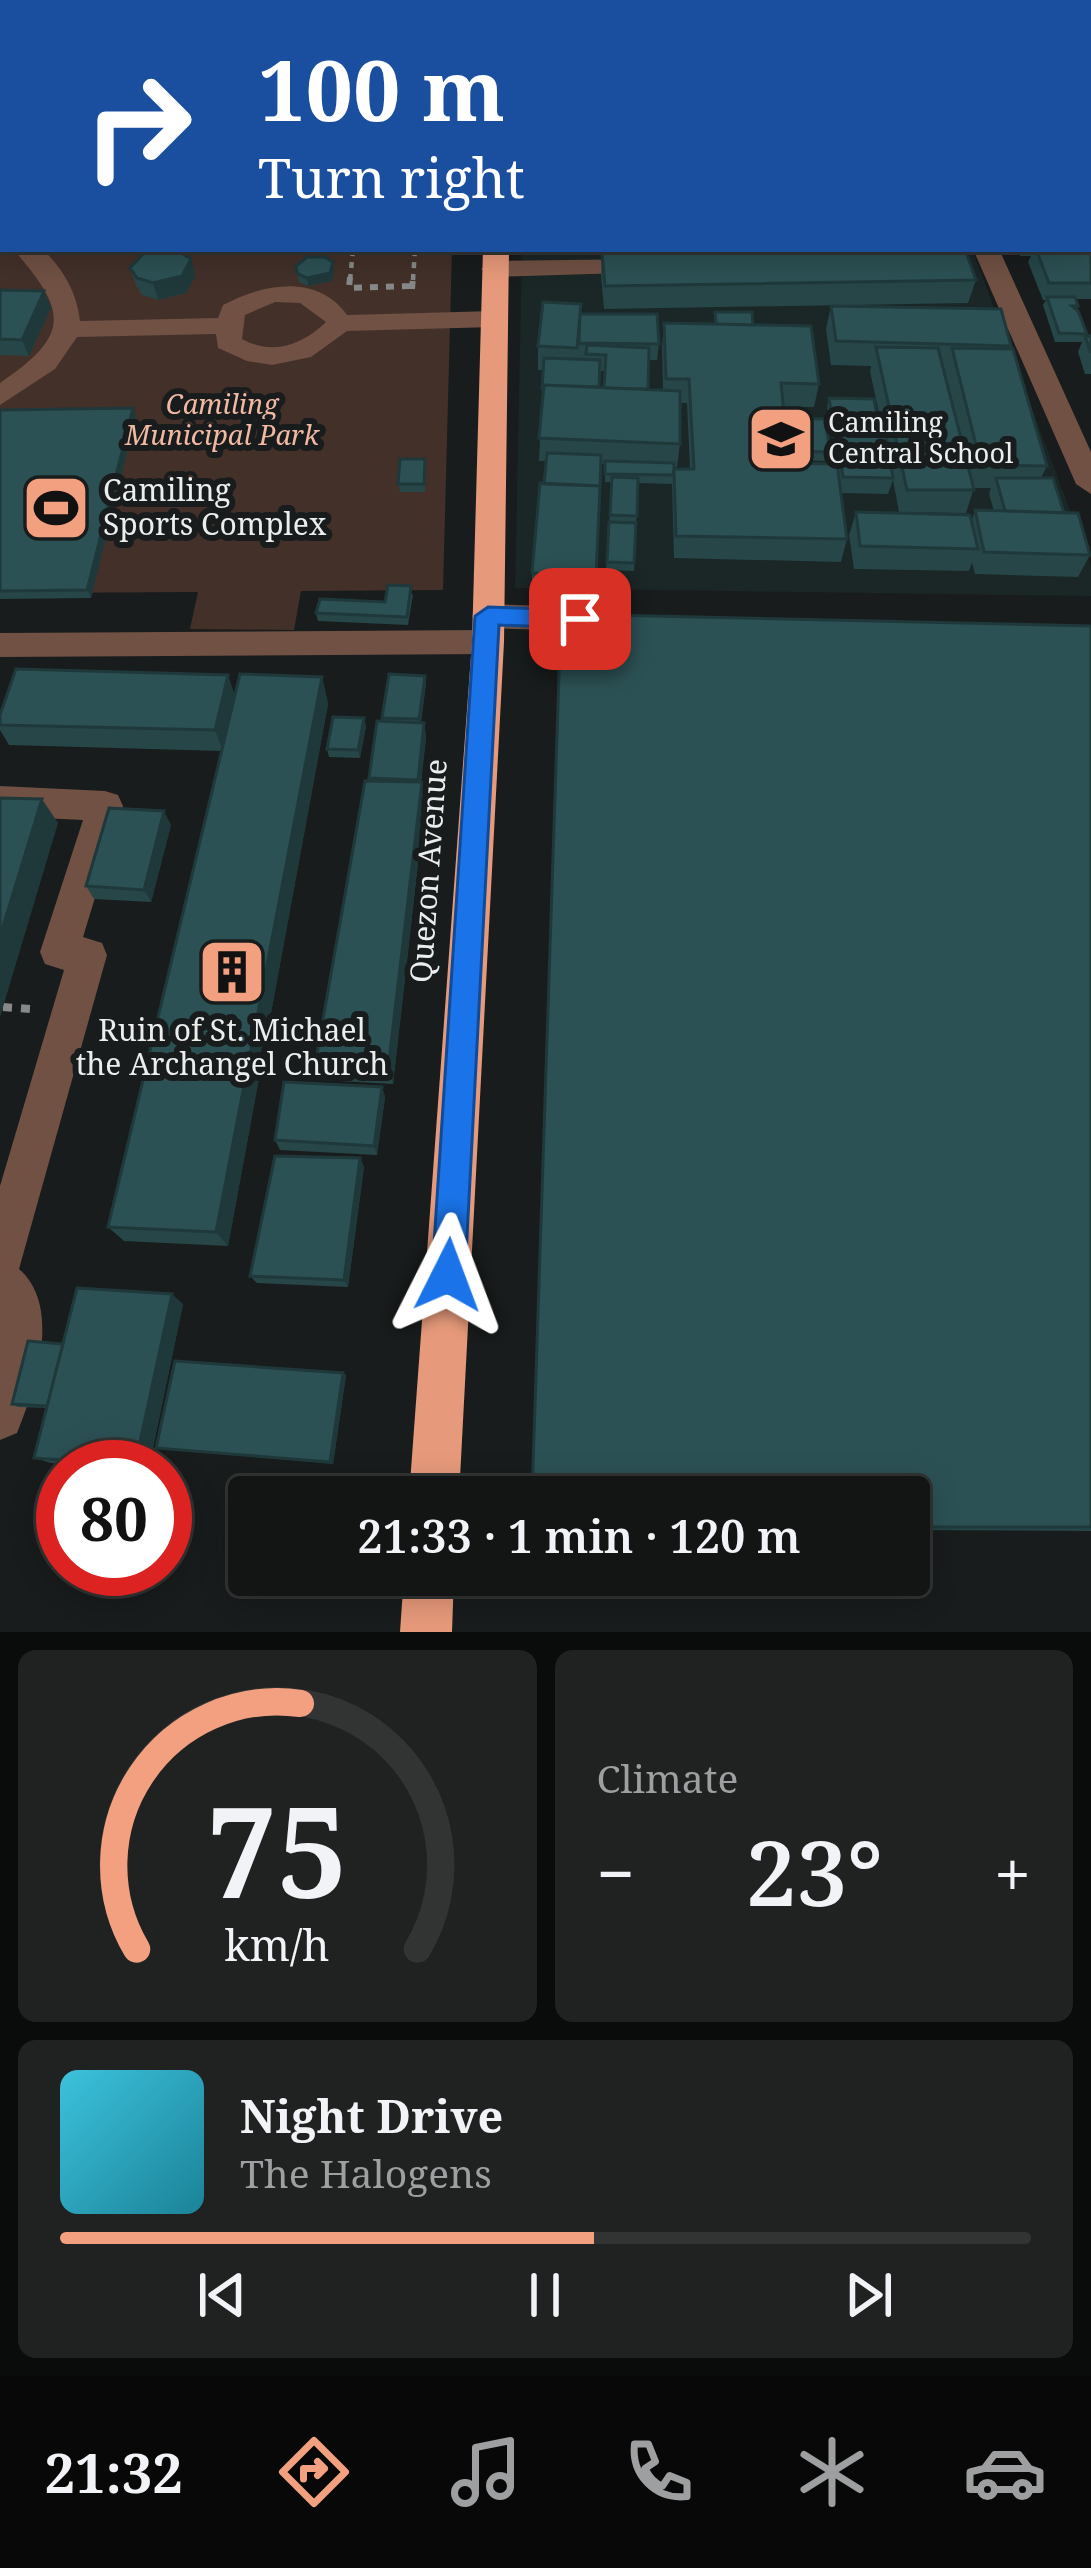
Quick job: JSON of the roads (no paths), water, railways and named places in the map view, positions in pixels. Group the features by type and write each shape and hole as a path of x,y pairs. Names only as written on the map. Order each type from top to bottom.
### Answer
{"highway":[{"name":"Quezon Avenue","path":"435,1476 488,629 495,259"},
{"path":"426,1632 428,1596"}],"street":[{"path":"0,396 48,362 70,328 67,305 43,261 30,252"},
{"path":"987,252 1091,484"},
{"path":"495,259 675,267"},
{"path":"340,323 332,308 312,295 283,293 250,299 232,311 228,342 246,355 274,356 306,353 324,342 340,323 494,320"},
{"path":"70,328 227,326"},
{"path":"0,645 650,622"},
{"path":"0,801 105,806 59,952 88,955 0,1262"},
{"path":"0,1282 17,1298 20,1333 0,1416"}],"place":[{"name":"Camiling Central School","path":"781,439"},
{"name":"Camiling Sports Complex","path":"56,508"},
{"name":"Ruin of St. Michael the Archangel Church","path":"232,972"}],"park label":[{"name":"Camiling Municipal Park","path":"222,420"}]}
